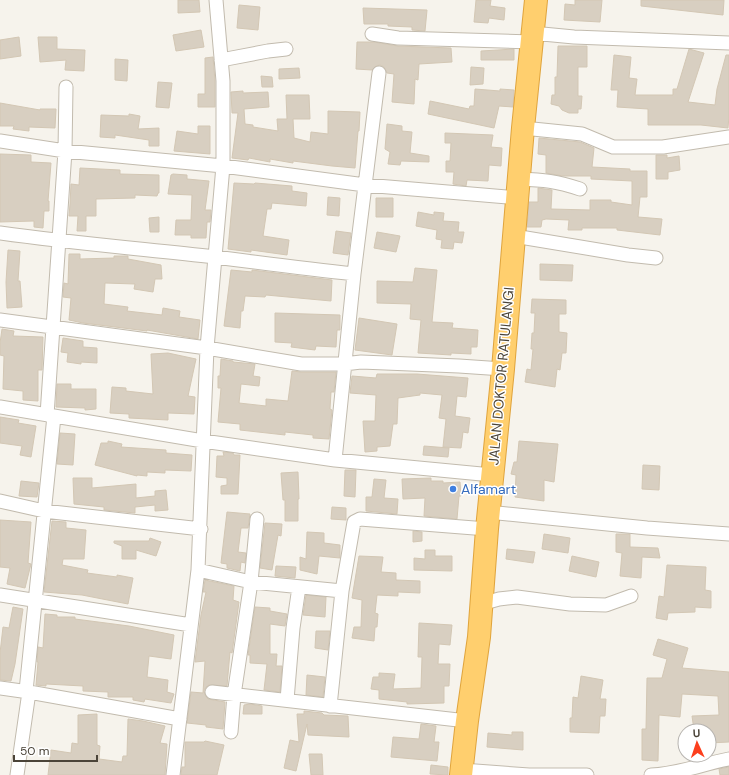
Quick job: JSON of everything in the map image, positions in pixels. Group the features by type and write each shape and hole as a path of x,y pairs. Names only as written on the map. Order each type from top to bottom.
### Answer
{"highway":[{"name":"JALAN DOKTOR RATULANGI","path":"461,773 479,637 487,520 503,369 536,0"}],"street":[{"path":"173,775 198,570 208,348 222,166 223,81 216,0"},
{"path":"372,34 398,38 574,38 729,43"},
{"path":"221,60 268,50 286,49"},
{"path":"335,460 354,274 379,74"},
{"path":"17,775 27,692 44,511 66,151 66,86"},
{"path":"524,128 582,134 613,147 663,147 729,137"},
{"path":"0,141 66,151 222,166 365,185 518,189 546,180 580,190"},
{"path":"0,233 60,242 354,274"},
{"path":"514,236 628,256 656,258"},
{"path":"0,320 208,348 301,364 344,364 361,362 503,369"},
{"path":"0,407 203,441 335,460 492,475"},
{"path":"0,501 44,511 201,529"},
{"path":"231,732 234,695 251,582 257,519"},
{"path":"330,706 342,590 354,522 357,520 487,520 647,528 729,534"},
{"path":"198,570 251,582 342,590"},
{"path":"287,700 293,628 299,587"},
{"path":"0,595 191,625"},
{"path":"481,604 499,599 517,597 583,605 606,605 631,596"},
{"path":"0,688 180,719"},
{"path":"212,692 467,721"},
{"path":"651,775 660,775 694,769 729,759"},
{"path":"461,773 587,775"}],"building":[{"path":"178,0 199,0 200,12 178,13"},
{"path":"476,0 491,0 490,6 505,8 504,20 489,18 488,23 474,22"},
{"path":"575,0 602,0 600,22 564,20 565,4 575,5"},
{"path":"641,0 724,0 723,15 641,6"},
{"path":"239,5 260,7 258,30 237,28"},
{"path":"363,8 427,10 425,31 412,30 412,27 388,26 388,24 364,24"},
{"path":"201,30 204,47 176,51 173,35"},
{"path":"19,37 21,56 0,59 0,40"},
{"path":"38,37 57,37 57,49 85,50 84,71 65,70 66,60 40,62"},
{"path":"357,42 374,42 398,46 451,48 452,62 419,64 418,80 415,79 414,104 392,102 394,74 387,73 384,67 380,65 376,66 372,70 356,69"},
{"path":"558,46 587,46 587,67 578,67 578,96 582,96 581,109 578,109 578,113 569,113 562,110 559,106 551,104 552,95 555,95"},
{"path":"514,49 514,60 481,60 481,51"},
{"path":"689,49 704,53 688,102 715,105 717,89 726,55 729,55 728,128 701,125 648,125 648,109 617,107 618,90 611,90 614,55 631,57 629,78 637,79 635,95 673,95 673,89 677,89"},
{"path":"213,57 215,107 198,107 198,94 205,94 205,58"},
{"path":"115,59 128,60 127,81 115,80"},
{"path":"471,67 484,68 483,84 470,85"},
{"path":"299,68 300,78 279,79 279,69"},
{"path":"261,76 272,77 273,87 262,87"},
{"path":"158,82 172,83 169,108 156,107"},
{"path":"475,89 500,91 500,89 514,90 513,107 499,106 494,128 428,114 430,101 469,109 470,106 474,106"},
{"path":"243,91 243,93 268,92 269,107 244,109 245,124 253,125 253,127 278,131 277,119 287,119 286,95 309,95 310,119 293,119 294,138 310,142 311,132 328,134 328,111 360,112 355,168 293,161 293,163 270,159 270,162 249,158 248,160 232,158 238,113 232,113 231,92"},
{"path":"0,103 40,110 56,109 55,128 29,127 29,131 13,129 14,126 0,126"},
{"path":"129,114 140,116 138,129 159,128 159,146 149,146 149,140 115,135 115,138 100,137 101,115 129,116"},
{"path":"387,124 402,126 402,131 412,132 410,153 429,156 429,162 401,161 400,165 388,164 390,152 385,149"},
{"path":"198,126 210,126 210,154 174,151 177,131 198,134"},
{"path":"445,133 493,135 491,147 502,148 501,166 489,165 488,181 467,180 466,186 453,184 454,172 446,172 446,161 450,161 451,143 445,143"},
{"path":"539,138 580,142 594,148 592,167 630,169 630,171 647,171 647,197 640,197 638,217 662,219 660,235 617,230 617,228 582,228 582,230 568,230 569,220 546,219 542,220 541,227 527,227 529,202 538,202 538,188 552,190 551,209 590,210 590,200 611,200 611,202 632,205 632,181 591,179 591,176 563,176 546,173 546,155 538,154"},
{"path":"0,154 31,155 31,162 51,163 48,201 49,211 44,211 43,228 34,227 34,221 0,222"},
{"path":"656,155 667,155 667,158 679,156 680,170 668,172 668,179 656,179"},
{"path":"80,168 120,170 120,174 159,175 159,193 157,196 135,195 135,198 96,199 96,216 86,216 86,231 77,231 78,216 69,216 71,184 79,185"},
{"path":"171,175 187,175 187,179 209,181 205,210 211,210 210,222 207,222 206,238 191,238 191,235 175,235 176,220 191,220 192,195 168,194"},
{"path":"234,183 292,186 292,191 307,193 306,206 272,203 271,209 267,209 263,236 289,240 287,255 251,250 251,252 228,249"},
{"path":"328,197 340,198 339,216 327,215"},
{"path":"376,198 393,198 393,217 376,217"},
{"path":"418,212 434,215 434,212 444,213 443,221 459,222 458,232 464,232 462,243 454,242 453,249 441,248 442,240 436,239 437,230 416,226"},
{"path":"159,217 159,232 150,232 149,218"},
{"path":"336,231 351,233 348,255 333,253"},
{"path":"377,232 400,236 396,252 374,248"},
{"path":"8,250 20,251 18,281 20,281 22,307 7,308 6,282"},
{"path":"69,254 80,254 80,259 128,256 128,259 161,265 162,279 155,279 153,292 134,289 135,284 105,283 104,304 128,307 127,311 162,315 163,308 180,311 179,317 200,320 198,339 147,330 69,320 71,298 63,297 64,283 68,284"},
{"path":"540,264 573,265 572,281 540,280"},
{"path":"415,268 437,270 432,322 453,323 452,328 478,330 477,347 471,347 471,354 451,353 451,355 418,353 421,320 410,319 411,304 377,303 377,281 413,282"},
{"path":"231,270 252,272 252,270 332,280 331,301 266,295 265,297 245,296 243,311 241,311 240,328 224,326"},
{"path":"532,299 566,300 566,314 559,314 559,332 567,333 566,353 562,353 560,370 557,369 555,387 525,382 527,369 531,370 533,349 531,349 532,333 534,333 535,313 531,313"},
{"path":"275,313 340,315 340,330 337,330 336,347 316,346 315,350 291,347 292,343 275,342"},
{"path":"359,318 397,324 392,355 355,350"},
{"path":"2,329 14,331 13,336 43,337 42,370 38,370 38,401 23,400 23,391 3,389 4,356 0,355"},
{"path":"63,338 83,341 83,347 97,348 97,363 81,362 81,364 67,362 68,353 61,352"},
{"path":"168,353 196,359 188,396 195,397 194,414 168,413 168,420 129,418 129,414 110,413 112,387 126,388 126,391 153,394 151,354"},
{"path":"221,359 233,362 255,364 253,376 260,377 259,386 241,384 239,403 266,406 266,399 288,401 292,371 336,372 334,392 331,392 330,409 332,410 329,439 313,438 313,435 285,432 285,435 240,430 240,424 218,422 221,388 218,388 218,376 220,376"},
{"path":"377,374 417,374 468,378 466,397 457,396 455,416 470,418 468,433 463,432 461,448 443,447 446,419 439,418 442,395 420,393 420,395 398,398 397,424 393,424 390,446 377,447 377,451 365,452 363,421 375,421 376,395 350,393 352,376 376,378"},
{"path":"57,384 71,384 71,389 96,389 96,409 85,410 85,408 56,407"},
{"path":"0,417 19,420 18,423 36,426 31,457 20,455 22,446 0,443"},
{"path":"60,433 75,434 73,465 57,464"},
{"path":"108,441 122,444 121,447 166,450 166,453 192,455 191,471 165,470 165,473 147,472 147,476 137,476 95,465 101,443 108,443"},
{"path":"519,441 558,444 554,482 544,480 544,501 515,497 516,475 511,474 514,462 517,462"},
{"path":"424,446 449,448 448,457 423,455"},
{"path":"223,452 240,455 238,494 221,494 221,486 227,485 227,478 216,477 217,456 224,456"},
{"path":"643,465 660,466 659,490 642,489"},
{"path":"345,470 356,470 355,497 344,496"},
{"path":"298,472 298,521 285,521 285,500 283,500 281,473"},
{"path":"73,478 92,478 92,488 136,484 136,498 155,496 155,491 166,490 168,510 155,511 155,505 135,507 135,513 104,510 104,507 74,504"},
{"path":"431,478 431,481 443,481 443,483 460,482 461,496 459,496 457,519 424,516 425,498 403,499 402,479"},
{"path":"374,479 386,480 384,498 398,499 397,514 366,511 366,497 372,497"},
{"path":"21,481 39,483 37,497 19,496"},
{"path":"332,507 346,508 346,520 331,519"},
{"path":"227,512 250,514 248,528 241,528 238,552 246,553 245,563 241,562 240,571 227,568 227,564 221,563"},
{"path":"0,520 31,522 28,563 31,564 25,588 7,584 10,568 0,567"},
{"path":"52,521 66,522 66,528 86,530 84,559 63,559 62,565 88,570 87,573 117,577 117,575 133,578 128,604 82,595 44,592"},
{"path":"265,523 282,524 281,536 278,535 272,570 260,568"},
{"path":"413,531 422,532 422,541 413,542"},
{"path":"307,532 324,533 324,543 340,545 340,558 319,556 317,574 300,570 300,557 306,559"},
{"path":"544,534 570,538 568,553 542,549"},
{"path":"616,534 630,534 630,547 658,548 660,558 642,557 641,578 620,576 622,553 616,552"},
{"path":"150,538 161,542 156,556 136,550 136,559 122,559 122,546 114,543 114,541 149,541"},
{"path":"507,549 535,552 533,563 506,559"},
{"path":"425,550 435,550 435,556 452,556 452,571 414,570 414,558 425,559"},
{"path":"359,556 383,557 381,572 396,573 396,580 420,581 420,593 398,592 398,596 377,595 375,613 378,614 374,641 352,638 354,627 361,627 362,600 352,598"},
{"path":"572,556 599,562 596,577 569,571"},
{"path":"667,565 706,567 705,590 711,591 711,608 695,607 695,612 668,613 667,620 656,618 659,596 664,597"},
{"path":"276,566 296,567 295,578 275,576"},
{"path":"205,580 234,586 233,600 239,602 232,653 230,652 227,686 209,685 204,691 208,699 225,702 223,729 187,723 191,692 203,693 205,661 195,662 201,615 206,592 203,592"},
{"path":"306,595 326,597 325,617 303,615"},
{"path":"13,607 23,609 15,664 11,681 0,680 0,653 3,627 9,628"},
{"path":"255,607 270,608 270,611 287,614 285,626 270,624 270,654 277,654 276,666 282,666 280,692 264,690 267,664 250,663 250,655 248,655"},
{"path":"45,614 57,615 57,617 75,617 75,619 129,626 174,635 171,659 149,656 147,677 168,680 167,692 174,694 171,703 145,699 144,702 133,700 133,697 108,697 108,692 83,691 83,686 46,684 46,686 36,685 38,647 43,648"},
{"path":"419,623 452,625 450,645 439,644 438,664 450,664 449,686 444,686 444,703 407,704 407,702 379,699 379,690 371,689 373,677 379,677 379,673 395,674 393,689 421,688 422,657 418,657"},
{"path":"316,631 330,631 328,650 315,648"},
{"path":"658,639 688,648 682,668 729,672 729,742 717,743 717,723 693,723 692,716 719,715 718,696 682,694 680,717 659,715 658,761 642,760 642,729 646,729 647,678 662,678 667,659 653,655"},
{"path":"307,675 325,677 323,697 306,695"},
{"path":"581,676 603,680 600,699 606,699 605,716 600,716 599,733 570,732 573,697 578,698"},
{"path":"250,704 262,706 262,714 243,714 244,705"},
{"path":"304,711 322,713 324,715 348,716 349,737 308,735 307,724 296,771 284,768 290,740 299,742 297,714 304,714"},
{"path":"97,714 97,745 100,746 99,759 122,762 123,756 127,756 128,719 165,726 160,743 167,744 165,775 48,775 51,750 71,753 72,743 78,744 78,715"},
{"path":"421,724 436,726 434,742 439,742 437,761 391,757 393,737 419,739"},
{"path":"512,732 523,732 523,750 487,747 488,733 512,735"},
{"path":"205,741 224,745 217,775 181,775 182,767 185,767 185,742"},
{"path":"309,754 322,754 323,775 311,775"},
{"path":"431,765 448,767 448,775 430,774"},
{"path":"729,767 729,775 720,775 719,769"}],"place":[{"name":"Alfamart","path":"453,489"}]}
